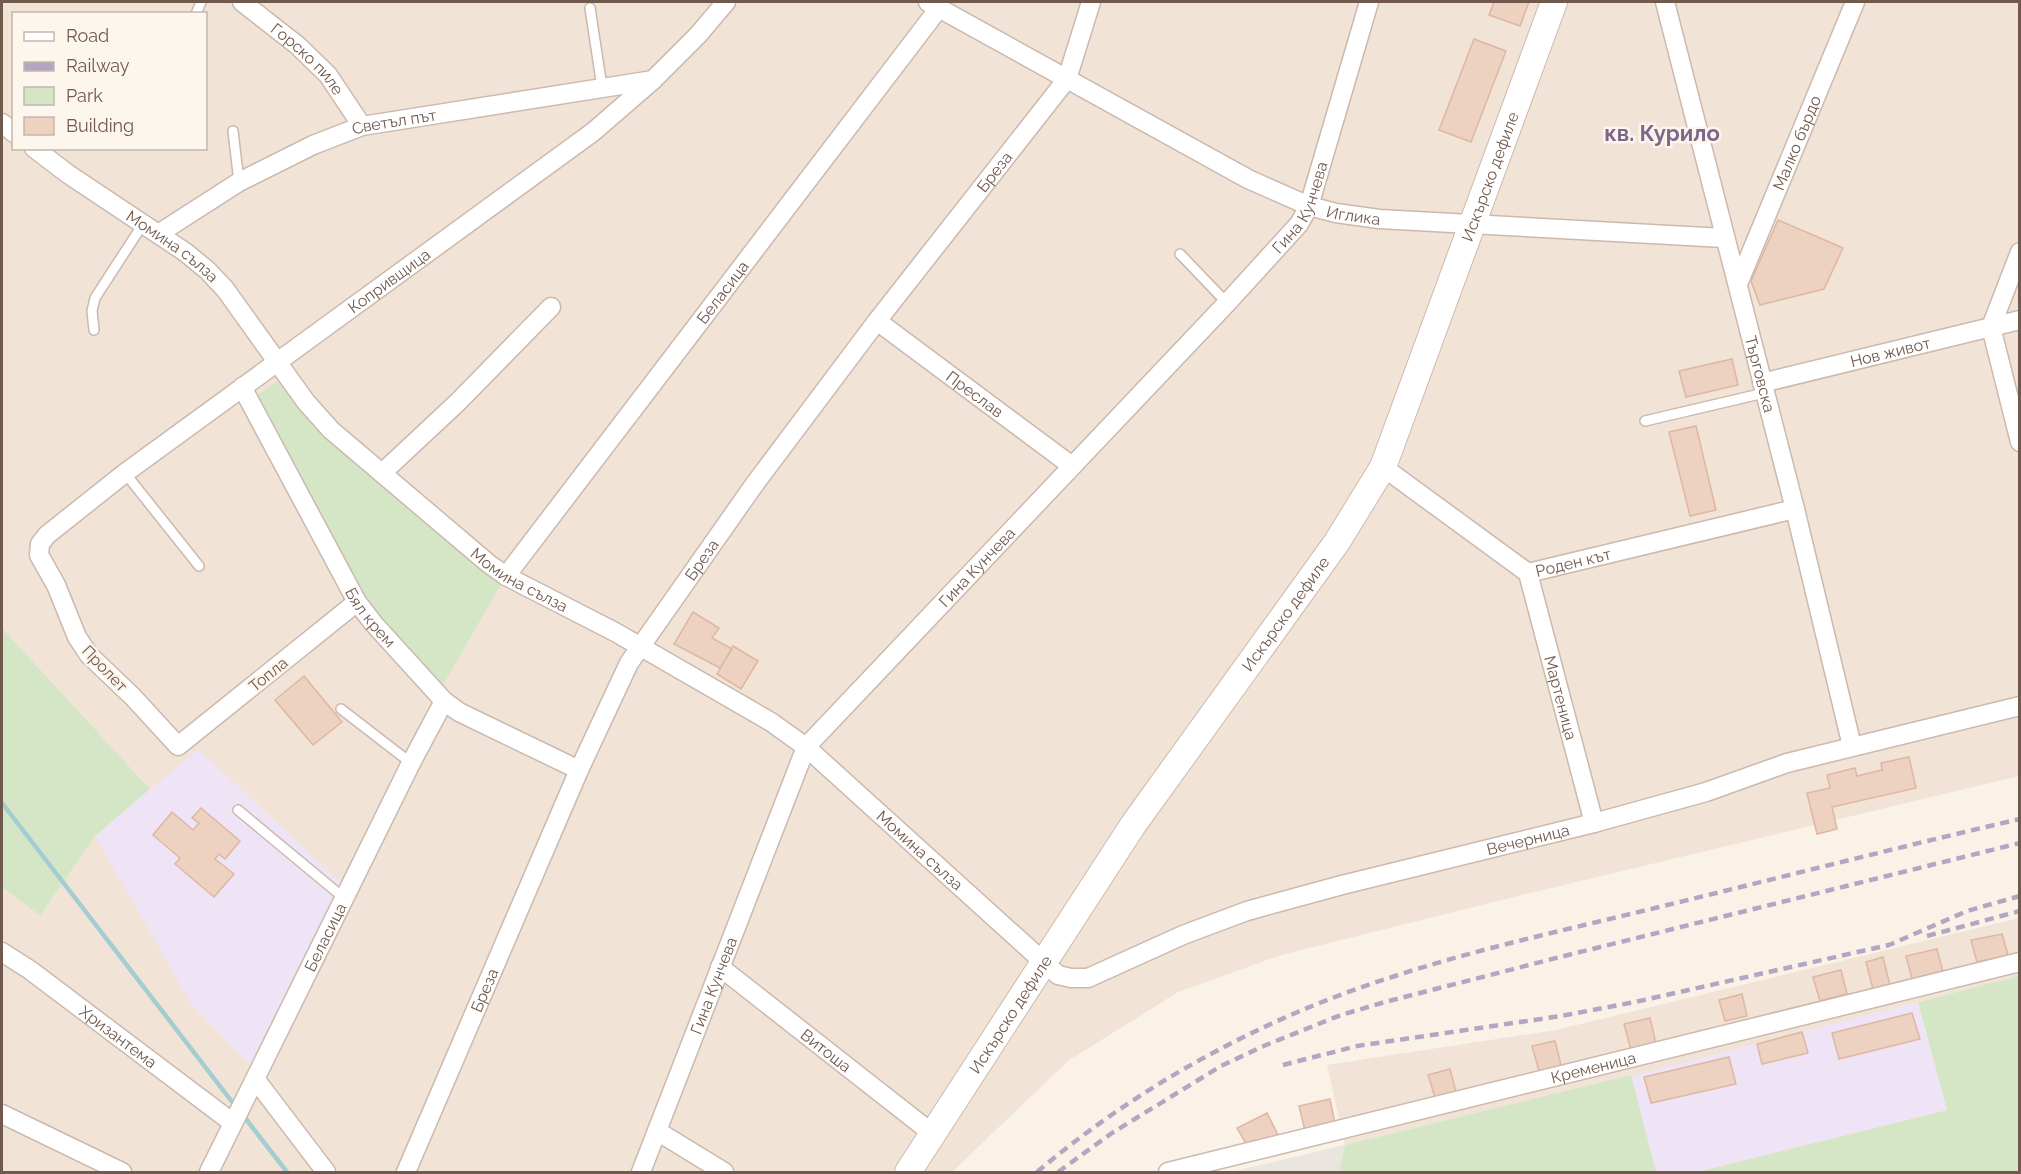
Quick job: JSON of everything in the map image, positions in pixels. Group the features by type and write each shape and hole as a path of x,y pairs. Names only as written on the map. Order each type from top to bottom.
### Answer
{"main road":[{"name":"Искърско дефиле","path":"908,1173 1045,962 1084,897 1133,825 1338,542 1383,467 1554,2"}],"street":[{"name":"Копривщица","path":"40,544 47,535 125,473 592,132 653,80 698,35 726,2"},
{"name":"Бреза","path":"406,1173 618,682 754,485 877,321 1067,79 1091,2"},
{"name":"Гина Кунчева","path":"641,1173 806,747 1299,224 1309,206 1369,2"},
{"name":"Търговска","path":"1665,2 1795,509 1852,746"},
{"name":"Малко бърдо","path":"1738,284 1855,2"},
{"name":"Иглика","path":"934,4 1248,179 1309,206 1336,213 1379,219 1724,238"},
{"name":"Беласица","path":"506,576 934,4"},
{"name":"Горско пиле","path":"253,5 328,75 362,126"},
{"name":"Светъл път","path":"151,229 313,145 362,126 653,80"},
{"name":"Момина сълза","path":"37,150 207,270 225,289 306,402 325,423 489,564 506,576 615,632 771,723 806,747 1045,962"},
{"path":"2019,252 1990,327 2019,442"},
{"path":"382,473 458,402 551,308"},
{"name":"Нов живот","path":"1763,388 2019,320"},
{"name":"Преслав","path":"877,321 1072,466"},
{"name":"Бял крем","path":"242,387 357,602 374,624 444,701 459,712 579,770"},
{"name":"Роден кът","path":"1383,467 1528,573 1795,509"},
{"name":"Пролет","path":"40,544 39,555 56,585 77,637 88,655 133,697 178,746"},
{"name":"Мартеница","path":"1528,573 1594,823"},
{"name":"Топла","path":"178,746 357,602"},
{"name":"Беласица","path":"209,1173 411,763 444,701"},
{"name":"Вечерница","path":"1045,962 1058,975 1088,978 1183,935 1247,911 1342,885 1594,823 1706,792 1786,763 2019,706"},
{"name":"Хризантема","path":"2,952 30,970 233,1123"},
{"name":"Кременица","path":"1168,1173 2019,962"},
{"name":"Витоша","path":"720,967 933,1134"},
{"path":"256,1080 326,1173"},
{"path":"2,1114 122,1173"},
{"path":"657,1131 724,1173"}],"lane":[{"path":"590,8 602,87"},
{"path":"232,131 239,182"},
{"path":"94,330 92,311 95,297 151,229"},
{"path":"1180,254 1227,303"},
{"path":"1645,421 1763,388"},
{"path":"125,473 198,566"},
{"path":"340,709 411,763"},
{"path":"238,810 344,898"}],"shaded area":[{"path":"2,2 2019,2 2019,776 1281,955 1178,992 1068,1061 952,1172 2,1172 2,887 40,916 95,836 150,789 2,628"},
{"path":"198,749 344,885 256,1071 192,1005 95,836"},
{"path":"2019,918 2019,976 1918,1002 1699,1172 1656,1172 1631,1076 1345,1145 1327,1065 1556,1030"},
{"path":"1918,1002 1947,1110 1699,1172 1656,1172 1631,1076"},
{"path":"1345,1145 1339,1172 1231,1172"}],"green space":[{"path":"281,379 316,428 501,584 443,685 365,599 254,397"},
{"path":"2,628 150,789 95,836 40,916 2,887"},
{"path":"2019,976 2019,1172 1698,1172 1947,1110 1918,1002"},
{"path":"1631,1075 1656,1172 1339,1172 1345,1145"}],"building":[{"path":"1494,2 1529,2 1520,26 1489,15"},
{"path":"1474,39 1506,51 1471,142 1439,130"},
{"path":"1778,220 1843,248 1824,289 1760,305 1751,281"},
{"path":"1732,359 1738,385 1686,397 1679,371"},
{"path":"1696,426 1716,510 1690,516 1669,432"},
{"path":"693,612 719,628 712,638 732,649 720,668 674,644"},
{"path":"733,646 758,661 741,689 717,674"},
{"path":"304,676 342,722 313,745 275,700"},
{"path":"1909,757 1916,788 1832,807 1837,829 1817,834 1807,793 1830,788 1827,775 1855,768 1857,776 1882,770 1881,763"},
{"path":"201,808 240,841 225,859 219,854 215,859 234,874 214,897 175,864 180,858 153,835 172,812 193,830 199,823 192,818"},
{"path":"2002,934 2008,955 1977,962 1971,940"},
{"path":"1937,949 1943,972 1912,979 1906,956"},
{"path":"1883,957 1890,985 1873,989 1866,962"},
{"path":"1841,970 1847,994 1820,1001 1813,977"},
{"path":"1742,994 1747,1016 1725,1021 1719,1000"},
{"path":"1912,1013 1920,1039 1839,1059 1832,1033"},
{"path":"1650,1018 1656,1044 1631,1050 1624,1024"},
{"path":"1802,1032 1808,1053 1762,1064 1757,1044"},
{"path":"1555,1041 1562,1069 1540,1074 1532,1046"},
{"path":"1729,1057 1736,1084 1651,1103 1644,1077"},
{"path":"1450,1069 1456,1092 1435,1097 1428,1075"},
{"path":"1330,1099 1335,1124 1305,1131 1299,1106"},
{"path":"1267,1113 1278,1135 1249,1149 1237,1128"}],"waterway":[{"path":"2,803 236,1107"},
{"path":"242,1114 287,1172"}],"railway":[{"path":"1037,1172 1118,1111 1205,1057 1250,1034 1344,994 1392,977 1492,948 2020,819"},
{"path":"1058,1172 1112,1133 1221,1066 1341,1015 1568,955 2020,843"},
{"path":"1283,1065 1357,1046 1561,1016 1635,1002 1889,945 1967,911 2020,896"},
{"path":"1927,936 2020,911"}],"district":[{"name":"кв. Курило","path":"1662,133"}]}
